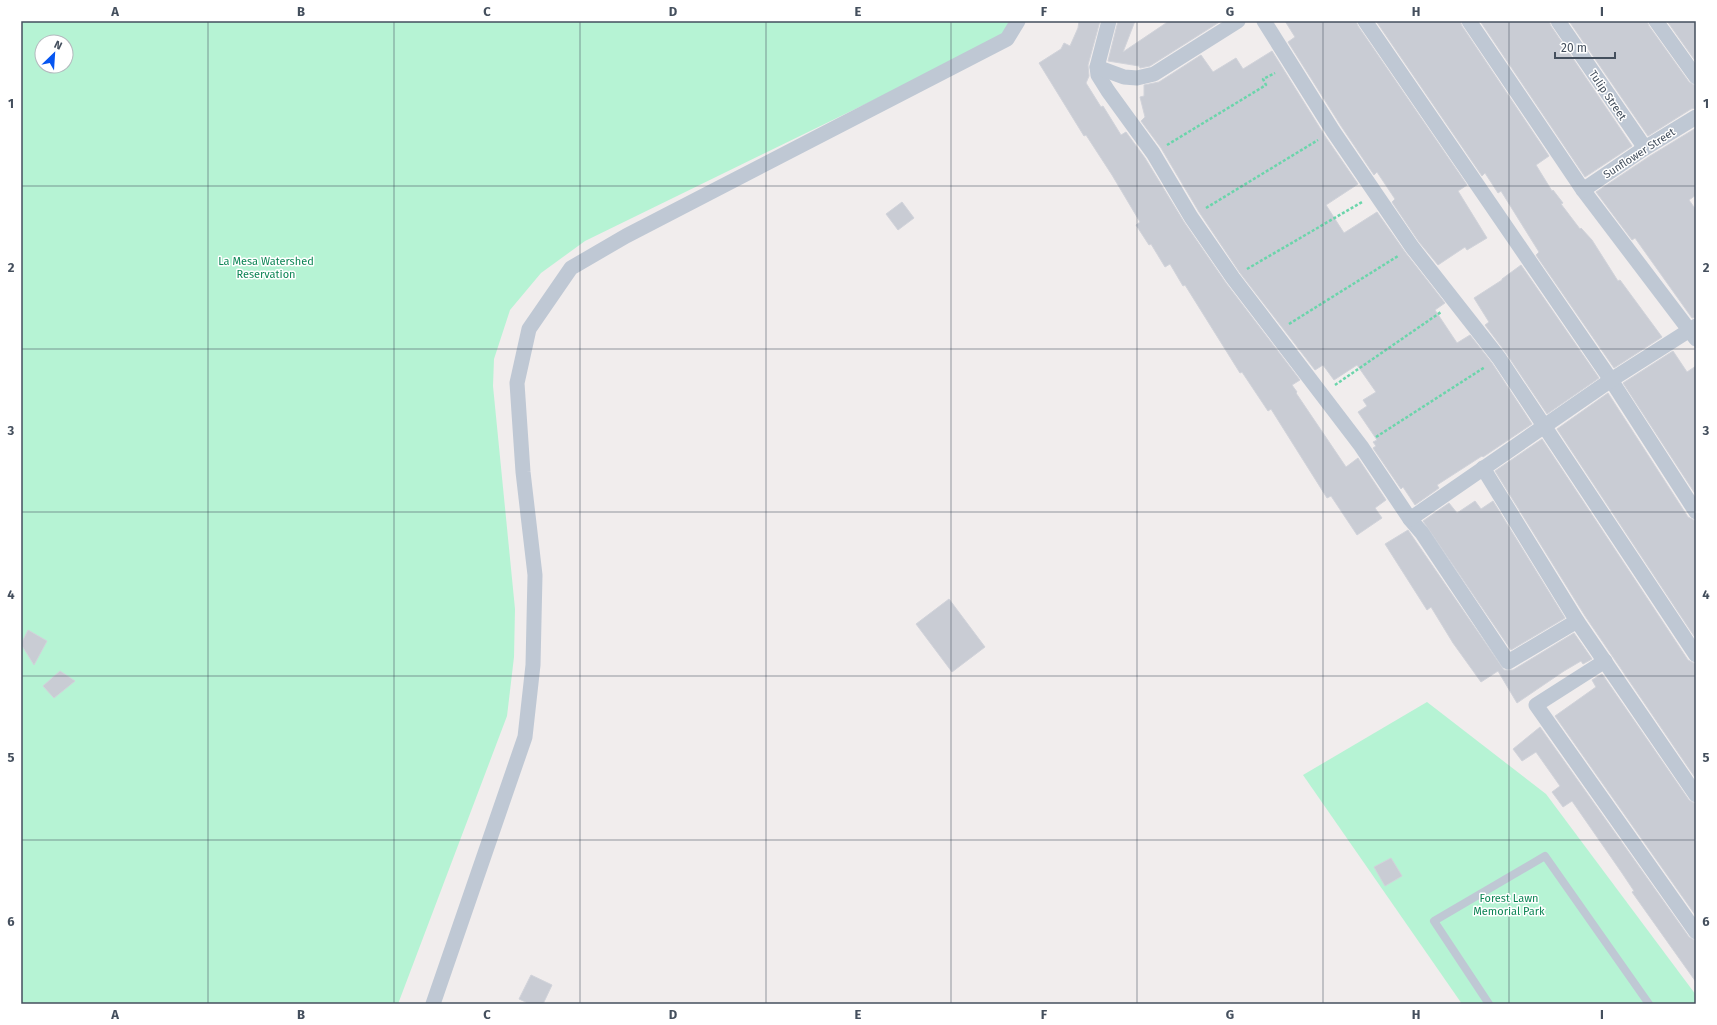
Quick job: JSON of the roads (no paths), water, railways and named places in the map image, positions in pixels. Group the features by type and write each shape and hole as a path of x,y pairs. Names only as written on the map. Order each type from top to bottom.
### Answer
{"street":[{"path":"433,1004 525,738 533,665 535,575 523,472 517,383 529,329 571,268 626,236 1008,38 1018,21"},
{"path":"1109,21 1097,67 1098,75 1153,153 1191,217 1233,278 1361,446 1410,519 1422,533 1508,662 1577,621"},
{"path":"1097,67 1124,77 1137,78 1154,74 1238,21"},
{"path":"1264,21 1333,130 1412,247 1499,358 1696,655"},
{"path":"1365,21 1611,380 1696,512"},
{"path":"1410,519 1611,380 1694,332 1583,190 1469,21"},
{"name":"Tulip Street","path":"1558,21 1645,148"},
{"path":"1656,21 1696,77"},
{"name":"Sunflower Street","path":"1583,190 1645,148 1696,117"},
{"path":"1483,468 1577,621 1696,795"},
{"path":"1605,661 1536,705 1696,932"}],"lane":[{"path":"1489,1004 1434,922 1544,856 1649,1004"}],"park label":[{"name":"La Mesa Watershed Reservation","path":"266,267"},
{"name":"Forest Lawn Memorial Park","path":"1509,904"}]}
